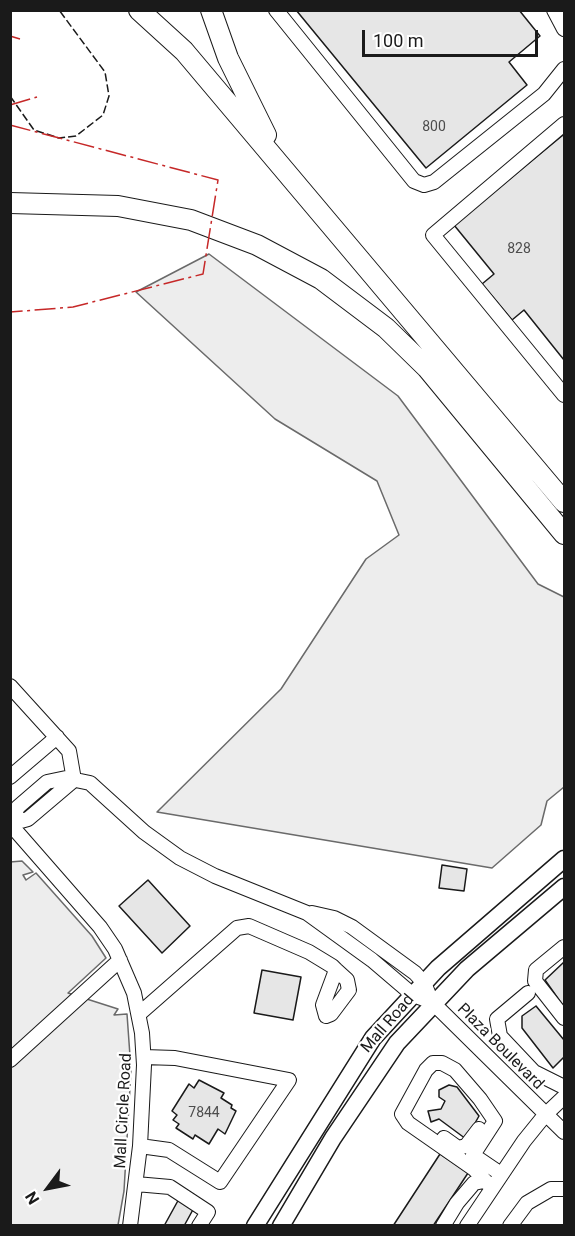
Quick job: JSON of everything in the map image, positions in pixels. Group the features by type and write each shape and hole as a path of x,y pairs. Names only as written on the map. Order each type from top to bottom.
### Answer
{"highway":[{"path":"139,10 184,51 564,501"},
{"path":"212,10 228,58 282,167"},
{"path":"10,203 118,206 191,220 257,245 321,279 386,328 427,368 564,534"}],"main road":[{"name":"Mall Road","path":"255,1226 365,1049 419,989 564,859"},
{"name":"Mall Road","path":"280,1226 397,1043 432,1002 467,969 564,887"}],"street":[{"path":"276,10 414,181 424,185 434,182 544,94 564,69"},
{"path":"564,124 433,234 564,395"},
{"path":"10,686 69,751 74,780 28,819 10,824"},
{"path":"10,777 57,737"},
{"name":"Plaza Boulevard","path":"74,780 90,783 144,832 180,858 215,876 307,913 334,918 368,936 564,1132"},
{"name":"Mall Circle Road","path":"10,824 100,927 120,960 134,993 144,1057 140,1146 130,1226"},
{"path":"139,1014 237,928 249,926 309,952 336,970"},
{"path":"564,946 536,970 535,981 564,1018"},
{"path":"10,1060 120,960"},
{"path":"528,993 497,1019 500,1036 534,1072 564,1088"},
{"path":"140,1146 169,1150 220,1182 289,1080 175,1058 144,1057"},
{"path":"488,1184 474,1169 402,1113 426,1070 433,1063 442,1063 455,1070 495,1121 473,1155 501,1174"},
{"path":"408,1118 458,1148 466,1146 476,1136 485,1119 451,1078 438,1071 455,1070"},
{"path":"467,1226 488,1184 501,1174 545,1115 564,1097"},
{"path":"443,1226 457,1203 474,1183 488,1184"},
{"path":"136,1184 170,1187 199,1206 208,1212 200,1226"},
{"path":"510,1226 527,1203 551,1189 564,1189"}],"shaded area":[{"path":"209,254 398,396 538,584 564,597 564,787 547,801 541,825 492,868 157,812 281,689 366,559 399,535 377,481 275,419 136,292"},
{"path":"22,861 33,872 23,875 26,880 36,873 92,936 106,958 68,993 118,1009 114,1015 127,1014 131,1070 124,1191 118,1225 11,1226 10,862"}],"building":[{"path":"296,10 519,10 540,36 509,62 527,85 426,168"},
{"path":"563,135 564,360 524,310 512,320 482,284 494,274 454,225"},
{"path":"442,865 467,869 464,891 439,888"},
{"path":"148,880 190,926 162,953 119,906"},
{"path":"564,962 564,1007 545,980"},
{"path":"262,970 301,977 293,1020 254,1013"},
{"path":"536,1006 564,1040 564,1057 553,1068 522,1028 522,1016"},
{"path":"199,1080 224,1093 221,1098 232,1105 231,1108 236,1111 225,1134 218,1129 209,1144 195,1135 193,1139 176,1128 179,1124 173,1120 177,1115 172,1111 189,1084 194,1088"},
{"path":"449,1085 457,1087 479,1116 466,1139 439,1119 431,1122 428,1111 441,1109 445,1101 439,1097 439,1090"},
{"path":"440,1154 468,1173 433,1226 393,1226"},
{"path":"180,1197 195,1206 184,1226 164,1226"}],"fence":[{"path":"10,96 34,130 59,138 76,136 103,115 109,96 105,72 59,10"}],"power":[{"path":"10,36 20,39"},
{"path":"10,105 37,97"},
{"path":"10,125 218,180 203,274 73,307 10,312"}]}
